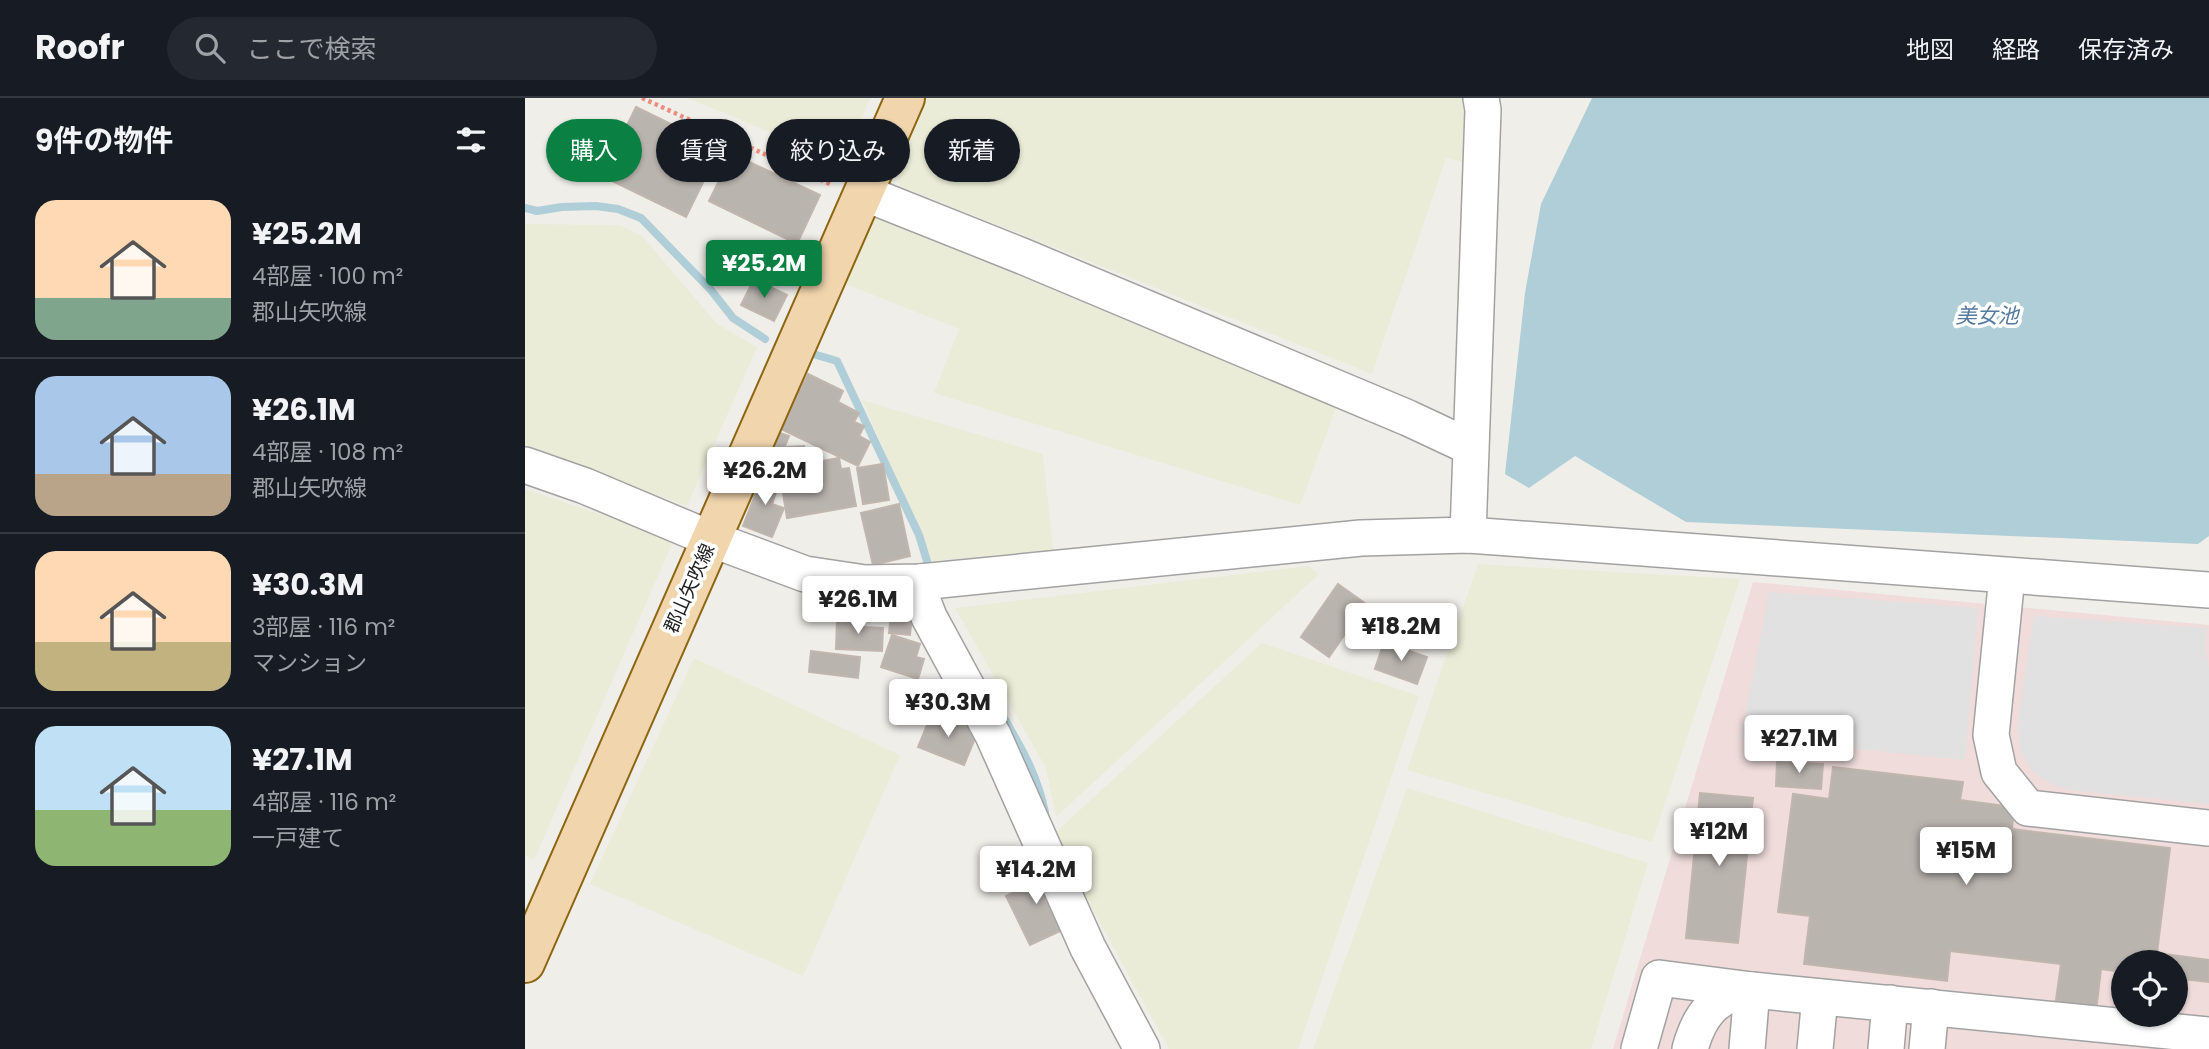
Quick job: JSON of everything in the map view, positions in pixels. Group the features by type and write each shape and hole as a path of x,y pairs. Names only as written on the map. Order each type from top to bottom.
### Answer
{"main road":[{"name":"郡山矢吹線","path":"525,963 905,98"}],"street":[{"path":"1468,535 1483,110 1481,98"},
{"path":"863,196 1022,256 1408,418 1470,447"},
{"path":"525,465 585,486 711,539 805,574 865,583 920,582 1361,538 1468,535 2209,590"},
{"path":"2007,576 1991,735 1999,772 2028,808 2209,828"},
{"path":"920,582 921,596 929,617 993,735 1088,948 1142,1049"},
{"path":"1639,1049 1659,978 1931,1007 2114,1037 2172,1040 2209,1035"},
{"path":"1690,1049 1697,1026 1711,1008 1731,993 1752,990"},
{"path":"1747,1049 1752,990"},
{"path":"1815,1049 1819,997"},
{"path":"1886,1049 1890,1003"},
{"path":"1927,1049 1931,1007"}],"path":[{"path":"642,98 863,196"}],"shaded area":[{"path":"1753,582 2209,625 2209,1049 1613,1049"},
{"path":"1769,592 1978,608 1965,760 1741,737"},
{"path":"2034,616 2207,628 2205,647 2209,669 2209,804 2070,790 2051,784 2032,771 2022,753 2017,729"}],"green space":[{"path":"688,98 870,98 861,119 766,119 766,131 752,125 752,119 738,119"},
{"path":"926,98 1469,98 1472,164 1446,158 1372,374 900,186 899,182 910,182 910,133"},
{"path":"875,216 1336,408 1300,505 934,393 959,329 846,284"},
{"path":"525,224 619,225 642,236 717,324 757,347 687,506 525,446"},
{"path":"862,400 1043,454 1053,550 932,561"},
{"path":"525,489 674,539 534,860 525,855"},
{"path":"1478,564 1740,579 1652,842 1407,770"},
{"path":"1308,566 1319,574 1056,817 1046,768 955,608"},
{"path":"1262,643 1419,696 1298,1049 1169,1049 1063,855 1057,831"},
{"path":"694,658 900,755 803,976 590,884"},
{"path":"1407,788 1648,863 1591,1049 1313,1049"}],"water":[{"name":"美女池","path":"1592,98 2209,98 2209,536 2198,544 1686,522 1575,456 1529,488 1505,474 1525,293 1541,204"}],"building":[{"path":"636,107 661,119 656,119 656,182 703,182 686,217 614,182 642,182 642,119 630,119"},
{"path":"752,163 766,170 766,182 792,182 820,195 797,244 709,201 718,182 752,182"},
{"path":"754,279 787,295 774,321 741,305"},
{"path":"808,374 843,391 838,402 859,413 854,422 864,426 859,436 870,442 858,466 781,429"},
{"path":"780,433 789,436 774,473 765,469"},
{"path":"804,446 806,471 789,473 787,447"},
{"path":"839,458 841,469 849,468 856,506 787,518 781,481 814,475 811,463"},
{"path":"883,464 889,500 863,504 857,468"},
{"path":"764,472 781,478 772,504 784,508 772,537 743,526"},
{"path":"899,504 910,556 873,565 861,513"},
{"path":"1338,584 1366,604 1329,657 1301,637"},
{"path":"891,613 912,615 910,635 889,633"},
{"path":"837,618 861,619 861,627 883,628 882,651 836,649"},
{"path":"892,635 920,644 916,657 924,659 918,679 881,667"},
{"path":"1384,642 1427,657 1417,684 1375,669"},
{"path":"811,651 860,657 858,678 809,672"},
{"path":"932,713 978,731 964,765 918,747"},
{"path":"1777,762 1823,764 1821,789 1776,786"},
{"path":"1833,767 1963,782 1960,800 2014,807 2012,829 2170,848 2157,950 2111,950 2111,970 2101,969 2096,1012 2055,1007 2061,964 1950,951 1947,981 1804,964 1810,916 1778,912 1793,794 1829,799"},
{"path":"1700,793 1753,798 1738,943 1686,938"},
{"path":"1039,865 1069,927 1030,945 1006,896 1019,890 1013,877"},
{"path":"2188,957 2209,960 2209,982 2188,980"}],"waterway":[{"path":"525,208 537,211 596,206 618,209 641,218 711,290 733,318 765,339"},
{"path":"813,354 837,361 919,535 927,561"},
{"path":"994,701 1031,768 1045,812"}]}
